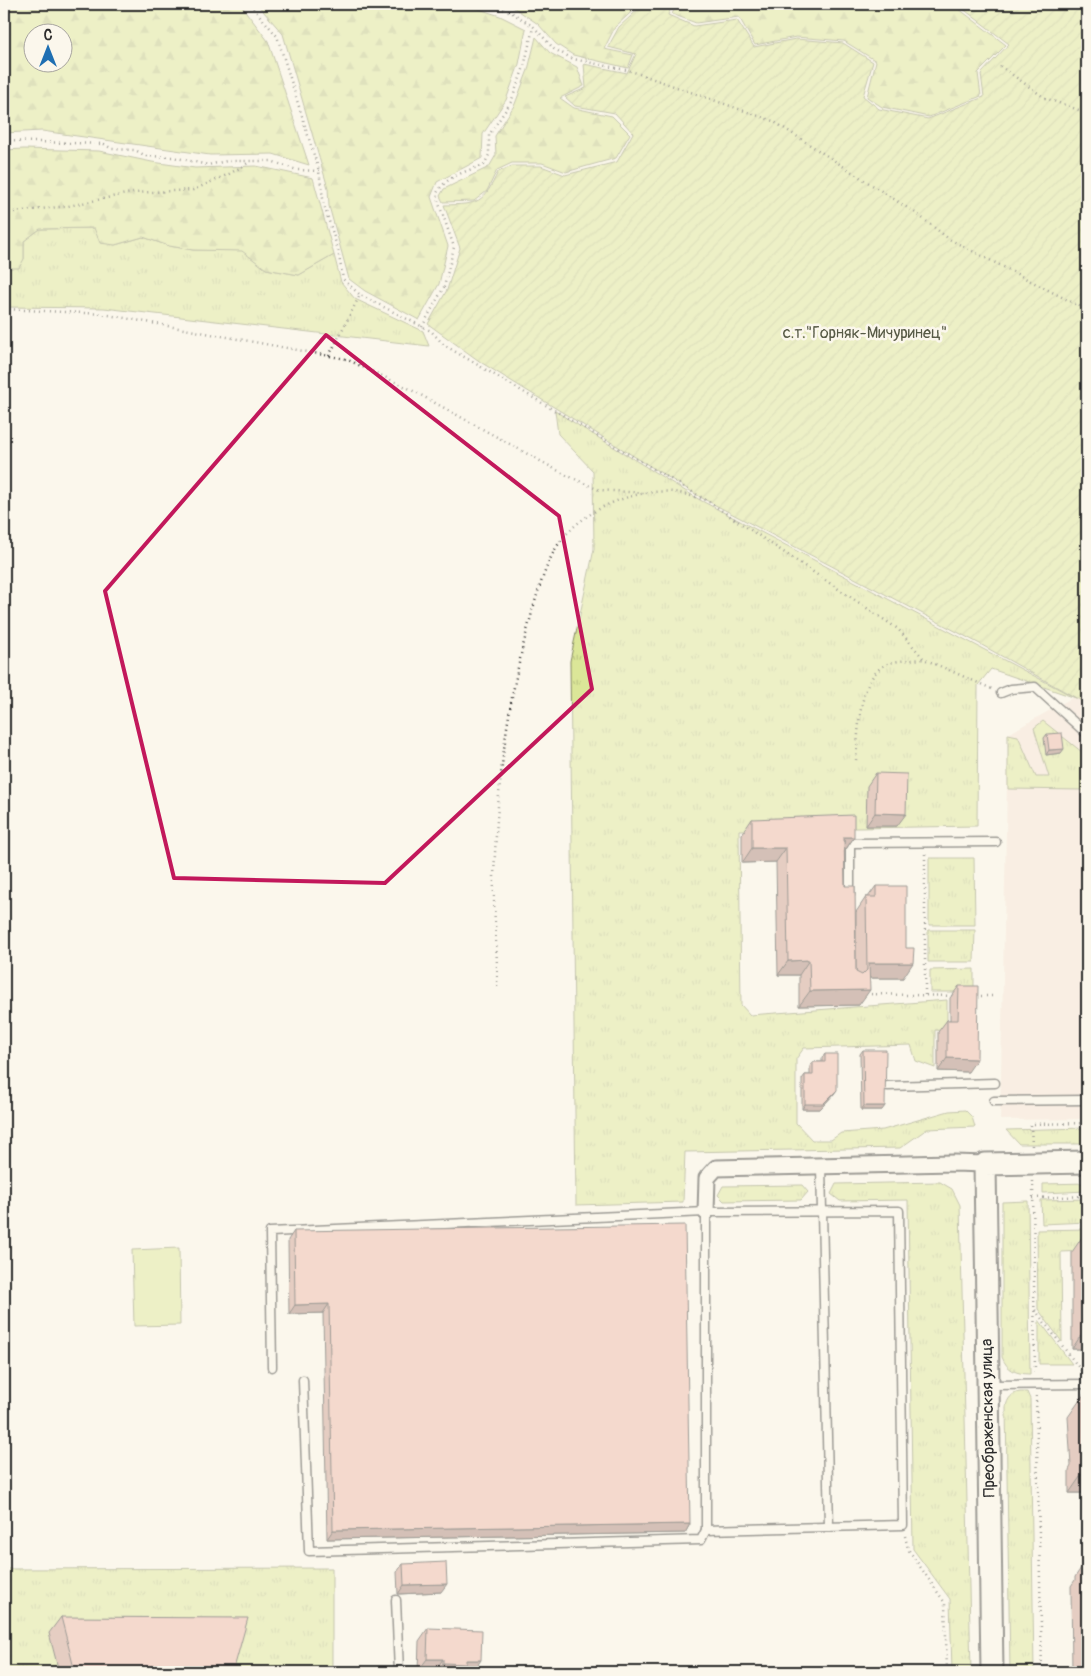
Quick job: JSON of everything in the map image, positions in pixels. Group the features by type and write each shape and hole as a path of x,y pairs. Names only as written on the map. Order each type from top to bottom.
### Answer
{"main road":[{"path":"986,1164 1087,1162"},
{"name":"Преображенская улица","path":"986,1164 987,1385 992,1672"}],"street":[{"path":"706,1212 706,1178 716,1168 986,1164"}],"lane":[{"path":"1001,693 1011,689 1034,687 1087,734"},
{"path":"850,900 850,843 996,842"},
{"path":"888,1086 995,1083"},
{"path":"994,1101 1087,1100"},
{"path":"821,1166 829,1528"},
{"path":"272,1368 270,1232 706,1212 899,1211 903,1525 706,1530"},
{"path":"304,1380 308,1551 701,1540 706,1530 706,1212"},
{"path":"987,1385 1087,1384"},
{"path":"396,1600 399,1672"}],"path":[{"path":"250,4 277,36 319,171 324,204 343,279 360,295 431,331 444,345 706,500 898,629 924,659 1001,693"},
{"path":"489,4 511,12 534,27 554,49 572,59 631,71 773,121 917,214 949,239 1087,310"},
{"path":"422,327 444,287 454,247 436,195 440,186 464,172 484,165 487,160 489,155 489,135 511,102 524,67 534,27"},
{"path":"1000,66 1045,98 1087,113"},
{"path":"4,141 104,144 112,149 135,150 146,156 174,157 208,165 227,161 271,161 297,170 319,171"},
{"path":"4,214 68,206 131,193 193,190 229,174 251,161"},
{"path":"329,356 360,295"},
{"path":"4,309 103,314 346,359 408,388 564,474 599,490 644,493 673,492 706,500"},
{"path":"497,987 494,879 503,741 522,648 539,586 560,542 583,520 612,504 644,493"},
{"path":"856,760 862,706 870,678 889,664 924,659"},
{"path":"925,843 925,995"},
{"path":"864,989 864,994 955,996"},
{"path":"975,996 995,996"},
{"path":"1042,1672 1033,1198 1087,1196"},
{"path":"1034,1309 1087,1378"},
{"path":"903,1525 908,1549 945,1603 947,1672"}],"highlighted area":[{"path":"326,335 559,516 592,689 385,883 174,878 105,591"}],"shaded area":[{"path":"1075,696 1087,706 1087,1119 1000,1120 1008,734"}],"green space":[{"path":"4,4 240,4 268,41 309,165 273,154 210,155 42,131 4,133"},
{"path":"257,4 464,4 500,16 526,29 519,64 506,100 483,134 482,158 437,182 431,197 448,246 439,284 419,320 365,291 349,279 329,206 328,188 283,34"},
{"path":"504,4 640,4 615,27 604,49 633,55 628,68 573,55 556,44 538,24 513,7"},
{"name":"с.т.\"Горняк-Мичуринец\"","path":"644,4 673,4 668,15 694,26 737,20 754,47 796,39 843,43 873,62 863,96 879,109 928,119 984,97 981,74 1009,44 962,8 961,4 1087,4 1087,704 980,644 702,498 482,363 428,324 447,290 460,248 444,205 473,203 484,196 498,172 512,166 541,166 565,175 617,162 633,133 615,113 575,106 565,97 586,88 584,64 627,73 636,54 608,47 619,27"},
{"path":"677,4 958,4 959,9 1006,45 978,73 981,96 929,117 882,107 867,97 876,61 844,41 796,37 755,45 739,17 696,23 672,14"},
{"path":"536,37 550,53 577,67 584,86 560,98 574,108 612,116 630,134 616,158 566,172 542,163 512,163 497,170 487,191 474,201 443,202 440,196 444,189 489,167 496,155 495,136 515,104 528,70"},
{"path":"4,150 99,151 152,162 195,168 256,166 313,178 334,255 299,275 266,269 242,251 193,250 169,246 143,237 115,245 100,243 94,228 40,229 24,241 24,259 19,268 4,268"},
{"path":"95,228 115,245 143,237 169,246 193,250 242,250 266,269 299,275 334,255 341,282 355,299 423,331 429,346 104,308 4,307 4,268 7,270 24,259 24,241 40,229"},
{"path":"555,411 700,500 1076,698 991,669 978,685 977,826 739,830 741,1005 750,1015 947,1000 947,1031 935,1030 935,1068 916,1061 911,1045 804,1048 796,1059 796,1123 812,1140 831,1140 841,1133 883,1130 949,1111 965,1110 972,1117 975,1127 927,1129 900,1148 685,1152 683,1202 576,1205 570,661 594,549 593,471 558,434"},
{"path":"1043,721 1087,756 1087,806 1084,807 1083,790 1008,789 1008,734 1018,736 1036,777 1049,777 1034,728"},
{"path":"929,858 974,858 975,925 929,925"},
{"path":"928,930 975,930 974,962 928,962"},
{"path":"974,969 974,992 930,992 930,970"},
{"path":"1087,1128 1087,1144 1019,1144 1006,1130"},
{"path":"940,1182 952,1189 960,1205 971,1672 952,1672 950,1599 913,1549 908,1200 840,1201 831,1194 836,1184"},
{"path":"1087,1183 1087,1191 1043,1193 1043,1184"},
{"path":"802,1185 808,1192 801,1200 724,1201 718,1195 723,1186"},
{"path":"1087,1199 1087,1222 1042,1224 1041,1200"},
{"path":"1028,1201 1030,1374 1020,1373 1009,1368 1002,1357 1002,1202"},
{"path":"1087,1229 1087,1251 1061,1252 1062,1342 1038,1309 1037,1230"},
{"path":"179,1248 180,1325 134,1326 132,1250"},
{"path":"1039,1320 1072,1364 1039,1364"},
{"path":"1020,1392 1027,1392 1030,1399 1034,1672 1010,1672 1006,1407 1010,1397"},
{"path":"332,1568 332,1672 4,1672 4,1569"}],"building":[{"path":"1062,733 1064,749 1049,750 1047,734"},
{"path":"876,773 907,774 906,814 875,813"},
{"path":"854,815 854,837 844,837 845,886 855,886 856,972 862,975 867,970 866,897 876,897 876,886 906,886 906,948 914,948 913,963 869,963 870,990 810,991 809,960 788,961 786,848 752,848 752,819"},
{"path":"959,986 978,986 977,1059 947,1058 947,1020 958,1020"},
{"path":"863,1050 886,1050 885,1106 864,1106"},
{"path":"825,1054 837,1054 837,1090 823,1104 805,1104 805,1075 813,1075 813,1062 825,1062"},
{"path":"685,1225 690,1524 333,1530 329,1304 295,1305 294,1231"},
{"path":"446,1562 447,1584 404,1585 403,1564"},
{"path":"61,1617 248,1618 233,1672 75,1672"},
{"path":"428,1628 482,1630 481,1660 466,1660 466,1664 443,1663 443,1659 427,1659"}]}
